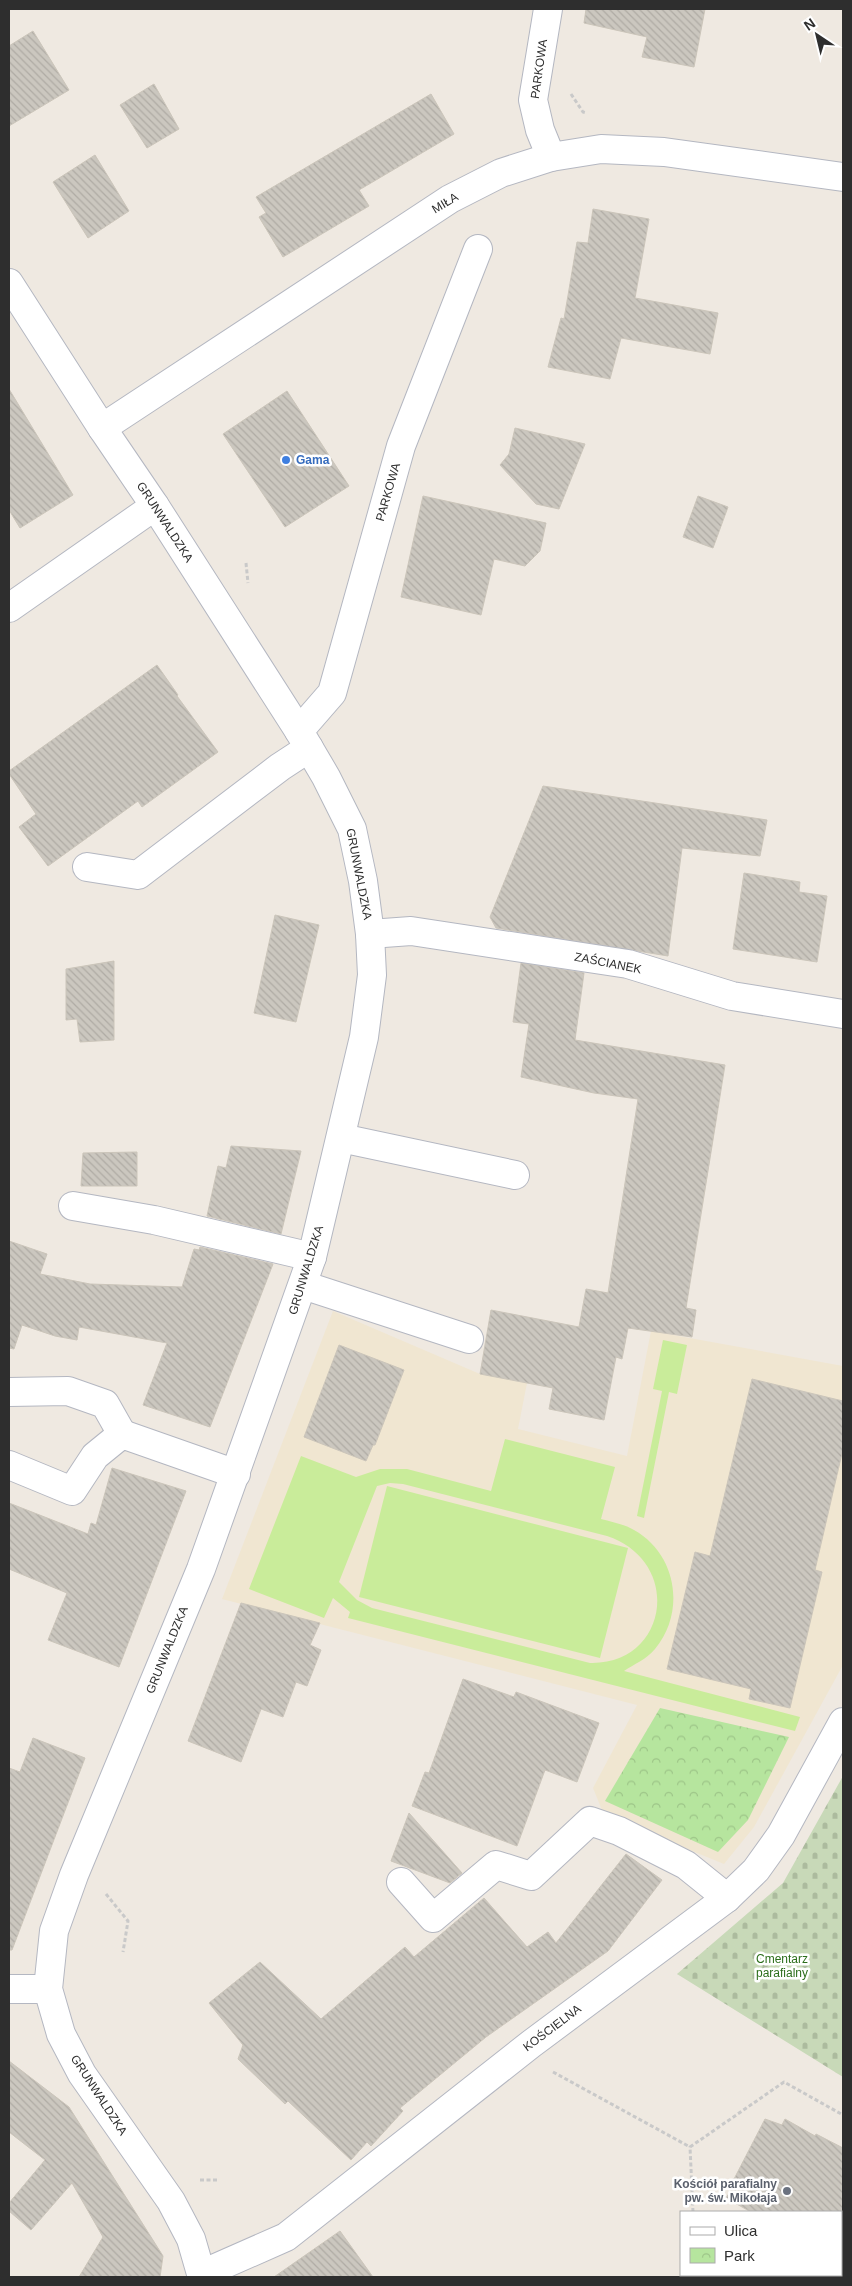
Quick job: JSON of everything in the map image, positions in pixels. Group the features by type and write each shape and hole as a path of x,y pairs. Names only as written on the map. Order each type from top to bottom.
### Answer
{"street":[{"name":"PARKOWA","path":"548,9 533,100 540,130 551,157"},
{"name":"MIŁA","path":"102,428 450,199 501,172 551,157 602,149 664,152 843,177"},
{"name":"PARKOWA","path":"87,867 138,875 280,767 304,740 332,693 401,446 478,249"},
{"name":"GRUNWALDZKA","path":"9,282 304,740 352,829 363,881 370,934 372,975 364,1037 342,1138 303,1285 201,1569 74,1875 54,1931 48,1989 61,2034 78,2066 172,2201 191,2238 202,2276"},
{"path":"9,608 155,506"},
{"name":"ZAŚCIANEK","path":"370,934 411,931 628,964 732,996 843,1014"},
{"path":"342,1138 516,1176"},
{"path":"73,1206 154,1220 312,1256"},
{"path":"303,1285 469,1339"},
{"path":"9,1392 68,1391 105,1404 122,1434 236,1474"},
{"path":"9,1465 72,1491 95,1456 122,1434"},
{"name":"KOŚCIELNA","path":"202,2276 286,2237 531,2044 726,1898 756,1870 781,1835 843,1722"},
{"path":"401,1882 433,1918 496,1865 531,1876 590,1820 686,1865 726,1898"},
{"path":"9,1989 48,1989"}],"path":[{"path":"571,93 582,112 600,117 602,149"},
{"path":"74,1875 103,1890 128,1921 123,1952"},
{"path":"531,2044 554,2072 690,2147"},
{"path":"690,2147 784,2082 843,2115"},
{"path":"690,2147 693,2211"}],"shaded area":[{"path":"333,1311 480,1374 527,1383 518,1429 627,1456 651,1331 843,1366 843,1665 754,1827 724,1864 604,1815 593,1788 637,1705 222,1599"}],"green space":[{"path":"663,1340 687,1345 677,1394 669,1392 644,1518 637,1516 662,1391 653,1389"},
{"path":"505,1439 615,1467 601,1519 630,1528 649,1540 668,1568 673,1601 671,1618 665,1634 655,1649 644,1659 624,1671 800,1717 795,1731 348,1618 350,1612 333,1598 324,1618 249,1589 301,1456 356,1477 380,1469 407,1469 491,1491","holes":["390,1483 403,1484 607,1536 632,1549 648,1567 656,1588 657,1610 650,1631 636,1648 616,1659 590,1663 372,1608 357,1600 339,1582 377,1486"]},
{"path":"387,1486 628,1548 600,1658 359,1597"},
{"path":"660,1708 789,1737 748,1820 718,1852 605,1801"},
{"name":"Cmentarz parafialny","path":"843,1776 843,2077 677,1974 783,1883"}],"building":[{"path":"586,9 705,9 694,67 642,57 647,37 584,23"},
{"path":"33,31 69,90 9,126 9,46"},
{"path":"154,84 179,129 147,148 120,105"},
{"path":"431,94 454,134 359,190 369,206 283,257 259,217 266,213 256,197"},
{"path":"95,155 129,211 88,238 53,182"},
{"path":"593,209 649,219 635,298 718,313 710,354 621,338 610,379 548,367 561,318 564,319 577,242 588,243"},
{"path":"9,389 73,495 20,528 9,510"},
{"name":"Gama","path":"287,391 349,486 285,527 223,434"},
{"path":"515,428 585,444 559,509 536,504 500,465 509,454"},
{"path":"423,496 546,523 540,551 525,566 494,559 481,615 401,597"},
{"path":"698,496 728,507 713,548 683,537"},
{"path":"157,665 218,752 142,807 138,801 48,866 19,827 36,814 9,774 9,771"},
{"path":"543,786 767,820 760,856 682,848 668,956 496,928 490,917"},
{"path":"744,873 800,882 799,892 827,896 817,962 733,949"},
{"path":"275,915 319,925 296,1022 254,1013"},
{"path":"114,961 114,1040 80,1042 77,1019 66,1020 66,969"},
{"path":"521,963 584,973 575,1040 725,1065 686,1308 696,1310 692,1337 628,1328 622,1359 616,1357 604,1420 549,1409 553,1388 480,1374 491,1310 579,1327 586,1289 608,1293 638,1099 594,1093 521,1077 529,1024 513,1022"},
{"path":"231,1146 301,1151 281,1234 207,1216 218,1166 226,1168"},
{"path":"137,1152 137,1186 81,1186 83,1153"},
{"path":"9,1241 47,1254 40,1274 90,1284 182,1287 194,1249 199,1250 200,1247 273,1264 210,1427 143,1405 167,1343 79,1327 77,1340 55,1336 22,1325 14,1349 9,1348"},
{"path":"339,1345 404,1370 375,1445 373,1445 366,1461 304,1437"},
{"path":"752,1379 843,1401 843,1449 815,1570 822,1572 790,1708 749,1699 751,1689 667,1669 695,1552 710,1556"},
{"path":"112,1468 186,1491 119,1667 48,1640 67,1593 9,1569 9,1503 88,1534 91,1523 96,1525"},
{"path":"241,1603 320,1623 310,1645 321,1650 307,1686 296,1682 283,1717 261,1709 241,1762 188,1741"},
{"path":"463,1679 514,1697 516,1692 599,1723 577,1782 545,1770 517,1846 412,1806 425,1772 429,1773"},
{"path":"33,1738 85,1758 12,1950 9,1950 9,1768 20,1772"},
{"path":"409,1813 462,1873 450,1883 391,1861"},
{"path":"626,1854 662,1880 608,1951 486,2037 400,2108 403,2111 371,2146 367,2142 351,2160 288,2101 285,2104 238,2059 243,2045 209,2003 260,1962 321,2019 405,1947 414,1957 484,1898 527,1947 548,1932 556,1943"},
{"path":"9,2061 69,2107 163,2256 160,2277 79,2277 103,2237 72,2183 31,2230 9,2211 9,2203 45,2160 9,2132"},
{"name":"Kościół parafialny pw. św. Mikołaja","path":"765,2119 782,2125 785,2119 815,2136 816,2134 843,2148 843,2212 749,2211 726,2198 735,2184 733,2181"},
{"path":"340,2231 373,2277 274,2277"}],"place":[{"name":"Gama","path":"286,460"},
{"name":"Kościół parafialny pw. św. Mikołaja","path":"787,2191"}]}
